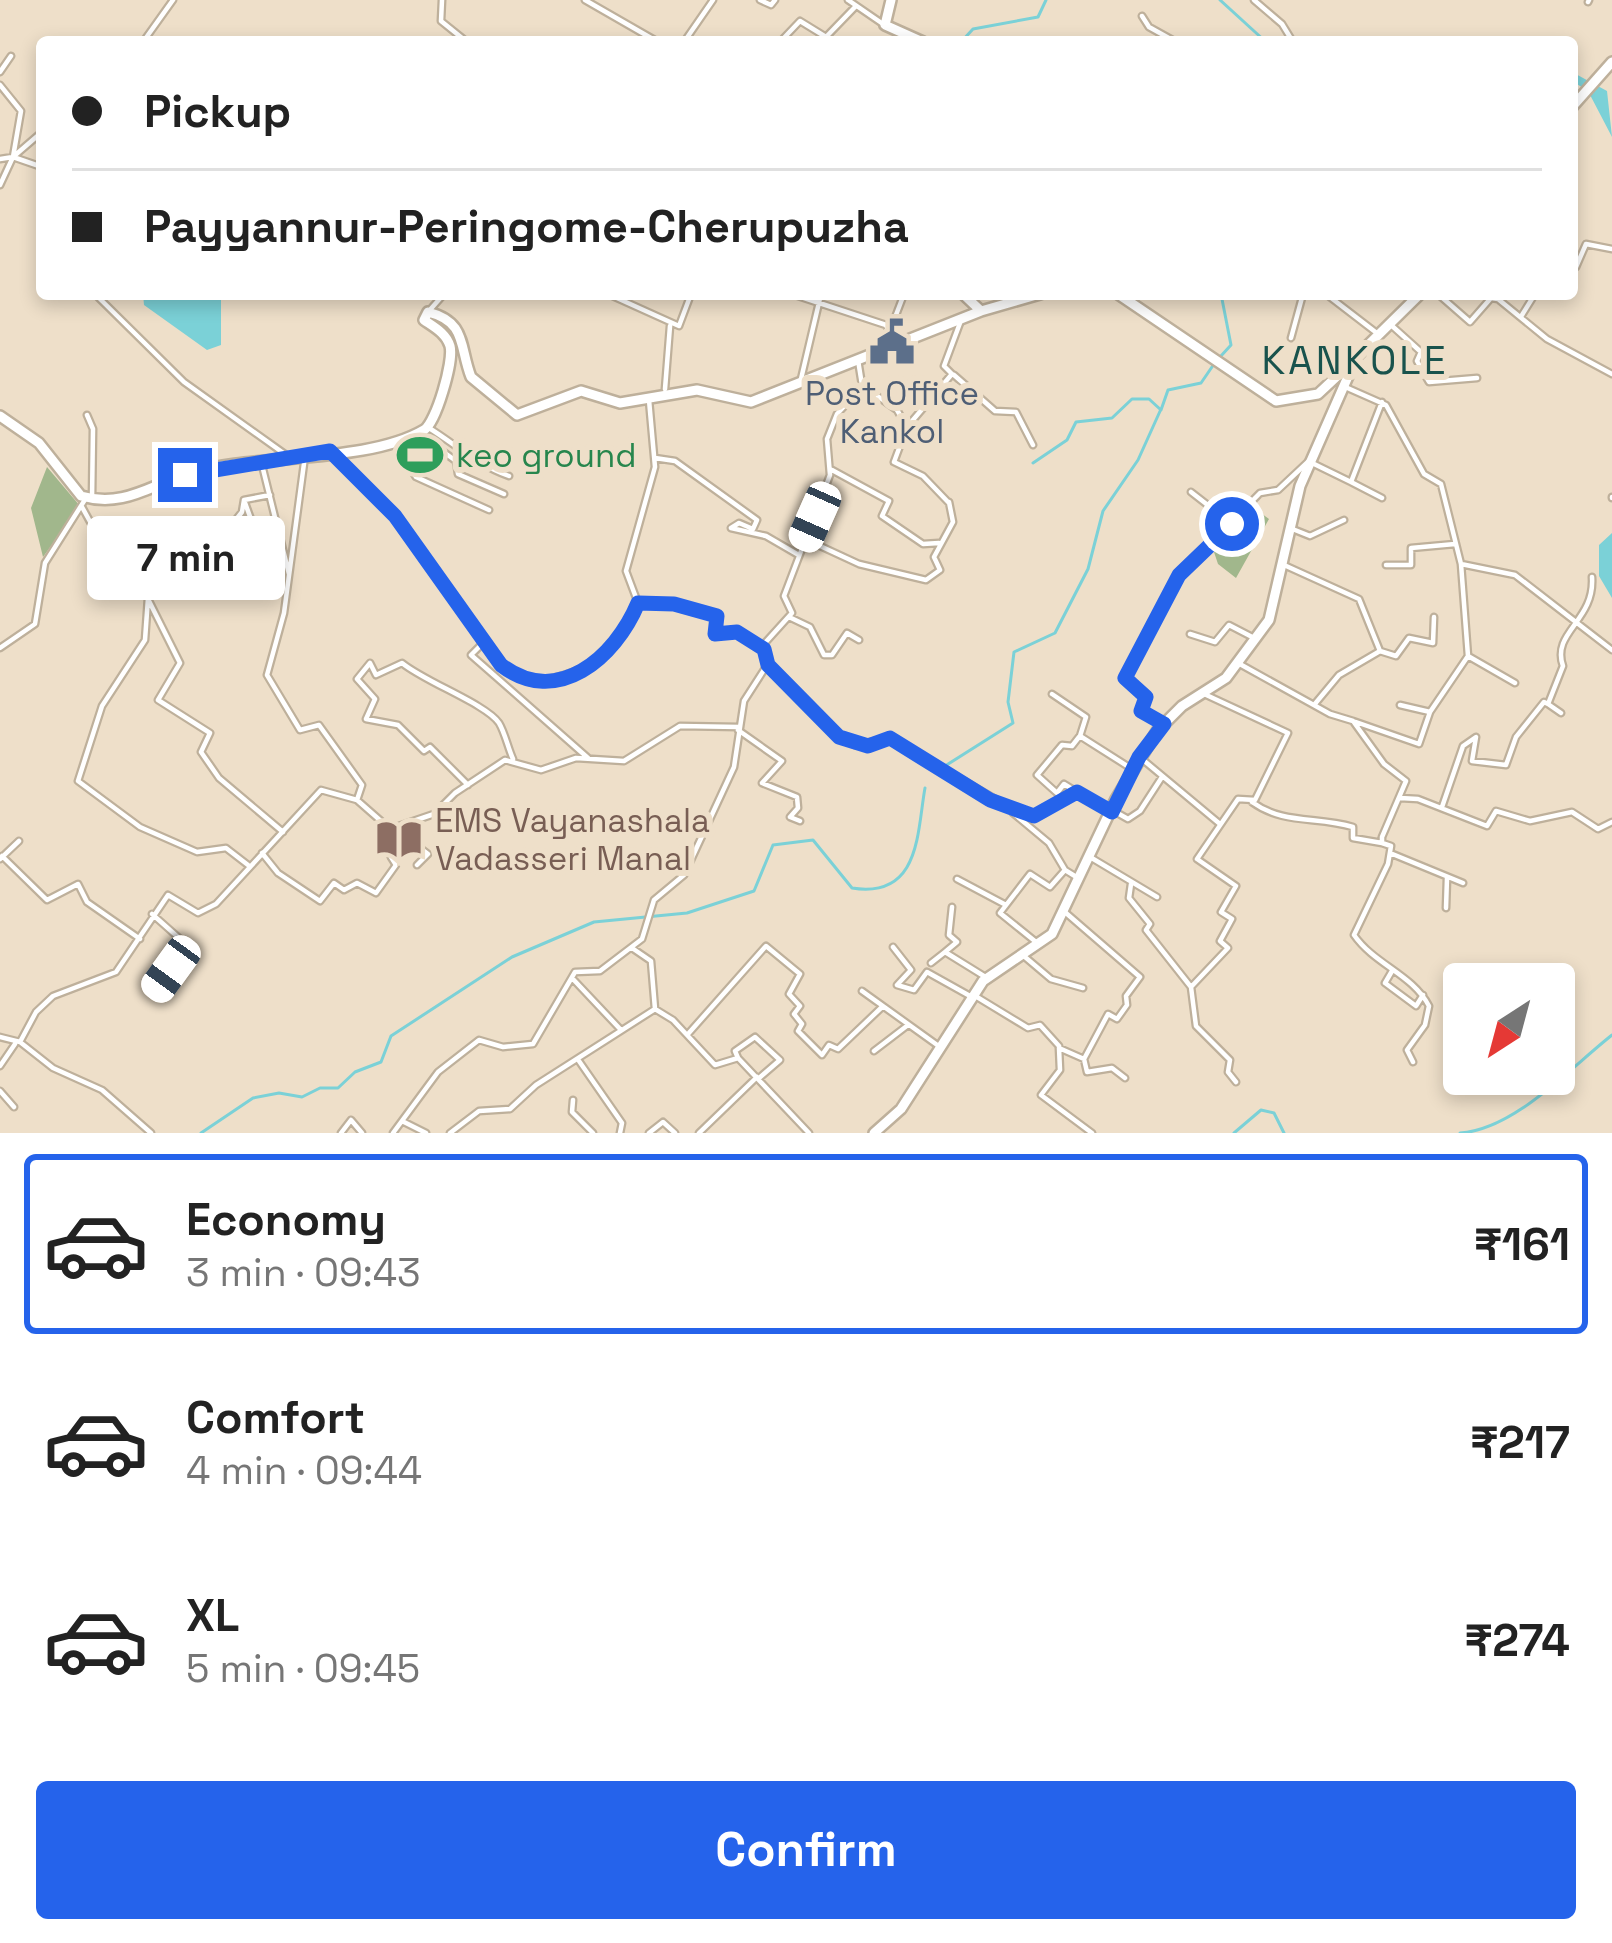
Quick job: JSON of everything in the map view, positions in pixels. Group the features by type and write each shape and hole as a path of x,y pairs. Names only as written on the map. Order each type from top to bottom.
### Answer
{"main road":[{"path":"891,0 885,25 910,36"},
{"path":"1578,100 1612,62"},
{"path":"969,300 981,311"},
{"path":"3,417 39,442 62,477 87,502 137,497 185,475 393,442 423,431 439,413 440,387 451,356 446,338 424,320 428,312 455,325 466,340 468,372 509,413 523,413 580,391 611,402 697,390 751,402 1019,300"},
{"path":"1126,300 1224,370 1286,402 1318,394 1414,300"},
{"path":"874,1133 891,1129 987,977 1040,946 1066,914 1132,769 1164,724 1238,663 1256,639 1272,612 1311,461 1357,356"}],"street":[{"path":"146,36 173,0"},
{"path":"442,0 441,21 460,36"},
{"path":"585,0 648,36"},
{"path":"688,36 713,0"},
{"path":"760,0 771,5 775,0"},
{"path":"848,0 885,25"},
{"path":"1254,0 1289,36"},
{"path":"827,36 855,7"},
{"path":"1142,16 1149,27 1168,36"},
{"path":"786,36 800,21 824,36"},
{"path":"1156,36 1159,29"},
{"path":"0,72 11,56"},
{"path":"0,85 21,111 13,157 0,185"},
{"path":"13,157 36,137"},
{"path":"0,159 13,157 36,165"},
{"path":"1578,262 1586,244 1612,249"},
{"path":"101,300 184,382 289,457"},
{"path":"428,312 439,300"},
{"path":"620,300 670,326 679,326 689,300"},
{"path":"811,300 890,329"},
{"path":"799,384 820,300"},
{"path":"895,345 890,329 902,300"},
{"path":"1291,338 1301,300"},
{"path":"1334,300 1378,334"},
{"path":"1445,300 1468,321 1491,300"},
{"path":"1499,300 1546,339 1612,374"},
{"path":"1522,315 1531,300"},
{"path":"961,320 944,366 995,411 1016,412 1033,445"},
{"path":"1391,325 1420,352 1417,361 1428,381 1477,378"},
{"path":"665,389 670,326"},
{"path":"858,360 862,386 897,410 908,427"},
{"path":"805,539 859,564 926,580 940,569 934,557 953,522 948,505 923,476 894,462 908,427 952,374"},
{"path":"764,649 792,608 784,596 831,470 826,445 832,424 862,386"},
{"path":"1238,663 1314,705 1419,743 1430,712 1468,656 1461,564 1444,489 1424,474 1404,430 1382,402 1343,386"},
{"path":"638,603 626,571 656,458 649,400"},
{"path":"1351,482 1382,402"},
{"path":"0,406 3,417"},
{"path":"87,416 93,429 87,502 99,538 151,570 145,640 102,706 78,781 121,818 197,852 226,848 248,866"},
{"path":"423,431 445,436 453,450 508,476"},
{"path":"423,431 456,461 458,474 504,494"},
{"path":"393,442 416,477 489,510"},
{"path":"330,451 395,516 485,641 519,679 572,676 601,662 638,603"},
{"path":"304,454 306,475 290,574 267,675 300,730 319,725 343,755 362,785 357,800"},
{"path":"656,458 675,460 757,520 753,529 739,523 731,528 766,536 797,554"},
{"path":"262,461 290,574"},
{"path":"1164,724 1141,711 1146,697 1125,678 1179,575 1260,493 1278,490 1311,461 1382,498"},
{"path":"831,470 889,501 882,516 917,541 938,543"},
{"path":"1191,493 1232,524"},
{"path":"244,500 270,495"},
{"path":"227,531 242,512 244,500"},
{"path":"244,500 257,536 267,534"},
{"path":"0,648 35,624 45,563 87,502"},
{"path":"1291,528 1310,536 1344,520"},
{"path":"1386,565 1411,565 1411,548 1455,544"},
{"path":"1461,564 1515,575 1582,622 1612,650"},
{"path":"1284,566 1359,599 1380,651"},
{"path":"1548,704 1563,667 1559,654 1565,633 1582,622 1593,599 1592,577"},
{"path":"148,598 180,663 158,700 210,733 201,752 217,775 284,832"},
{"path":"638,603 674,604 717,616 715,634 737,632 764,649 768,665 839,737 868,746 890,738 1010,808 1049,843 1065,869 1080,879"},
{"path":"789,617 810,627 824,656 832,655 848,633 859,640"},
{"path":"1314,705 1339,675 1380,651 1396,656 1409,638 1433,643 1434,617"},
{"path":"1190,634 1215,642 1229,625 1256,639"},
{"path":"485,641 471,655 588,758"},
{"path":"1468,656 1515,683"},
{"path":"468,785 430,747 424,751 398,725 366,719 375,699 357,680 370,663 376,675 402,663 431,686 488,712 500,724 513,760"},
{"path":"393,1133 438,1072 478,1040 503,1047 532,1044 575,972 600,971 642,939 655,900 684,875 734,767 744,700 768,665"},
{"path":"1202,693 1288,733 1252,802"},
{"path":"1052,694 1086,717 1072,746 1061,745 1037,775 1057,793 1064,784 1128,819 1136,808 1140,811 1162,777"},
{"path":"1442,807 1462,746 1476,737 1472,761 1506,765 1516,737 1544,702 1561,713"},
{"path":"1400,705 1430,712"},
{"path":"1353,721 1384,764 1406,781 1382,843"},
{"path":"394,828 434,814 468,785 513,760 541,770 588,758 624,760 680,726 739,728 782,760 762,783 797,797 798,808 790,817 800,821"},
{"path":"1080,736 1132,769"},
{"path":"1139,757 1220,824 1222,828 1197,860 1236,886 1221,912 1232,919 1220,941 1228,948 1191,987"},
{"path":"0,1066 52,996 116,972 168,895 202,914 236,885 248,866 321,790 357,800 382,826 394,828 428,854 417,865"},
{"path":"1010,808 1034,816 1077,792"},
{"path":"1220,824 1241,796 1287,820 1331,820 1353,826 1352,838 1391,846 1354,935 1367,954 1423,995 1429,1006 1425,1024 1406,1054 1413,1062"},
{"path":"1400,797 1442,807 1487,826 1496,811 1530,820 1572,812 1598,829 1612,822"},
{"path":"262,853 278,873 320,901 334,883 344,890 357,883 376,893 396,866 391,857 410,840"},
{"path":"19,841 1,858 47,900 77,884 87,902 140,939"},
{"path":"1390,854 1463,883"},
{"path":"1090,856 1157,897"},
{"path":"1040,946 1000,913 1030,874 1050,887 1065,869"},
{"path":"1445,908 1447,878"},
{"path":"957,879 1006,905"},
{"path":"1131,884 1129,898 1150,924 1147,930 1157,949 1191,987 1196,1026 1230,1060 1228,1072 1236,1082"},
{"path":"931,963 957,943 949,935 952,908"},
{"path":"152,914 188,946 154,993"},
{"path":"1066,914 1140,977 1117,1019 1108,1014 1084,1059 1087,1072 1112,1068 1125,1078"},
{"path":"630,946 651,961 655,1009 688,1034 715,1065 738,1058"},
{"path":"688,1034 766,946 800,974 789,994 800,1006 794,1014 802,1024 798,1031 822,1054 829,1045 838,1049 882,1007"},
{"path":"893,947 911,970 897,985 914,990 927,972 1028,1028 1040,1025 1059,1048 1084,1059"},
{"path":"945,952 987,977"},
{"path":"1025,957 1051,979 1083,988"},
{"path":"1392,970 1385,983 1416,1006 1423,995"},
{"path":"572,978 621,1030"},
{"path":"862,991 940,1047"},
{"path":"450,1133 478,1111 506,1112 536,1085 655,1009"},
{"path":"874,1051 908,1025"},
{"path":"699,1133 757,1078 780,1060 755,1036 735,1051 738,1058 757,1078 809,1133"},
{"path":"0,1037 102,1090 151,1133"},
{"path":"1059,1048 1060,1070 1041,1095 1091,1133"},
{"path":"579,1061 622,1123 620,1133"},
{"path":"0,1090 14,1107"},
{"path":"573,1100 572,1112 593,1133"},
{"path":"341,1133 351,1120 362,1133"},
{"path":"404,1121 425,1133"},
{"path":"649,1133 663,1122 675,1133"}],"green space":[{"path":"47,467 80,506 43,557 31,508"},
{"path":"1254,508 1269,519 1236,578 1218,564 1214,552"}],"water":[{"path":"1578,75 1607,91 1612,137 1588,91 1578,85"},
{"path":"144,300 221,300 221,345 207,350 144,305"},
{"path":"1612,533 1612,598 1599,576 1599,545"}],"waterway":[{"path":"967,36 973,29 1038,17 1046,0"},
{"path":"1220,0 1259,36"},
{"path":"1220,357 1231,345 1222,300"},
{"path":"1033,463 1067,440 1076,422 1112,418 1132,399 1149,399 1161,410 1168,390 1201,383 1214,364"},
{"path":"945,766 1013,723 1008,702 1014,652 1055,633 1088,569 1103,511 1138,460 1161,409"},
{"path":"201,1133 253,1098 279,1093 302,1097 320,1088 338,1088 355,1072 381,1062 391,1036 512,957 594,922 687,913 754,891 773,845 813,840 852,888 875,889 891,883 911,858 925,788"},
{"path":"1460,1133 1501,1121 1521,1109 1612,1035"},
{"path":"1234,1133 1261,1110 1274,1113 1284,1133"}],"place":[{"name":"Post Office Kankol","path":"892,342"},
{"name":"keo ground","path":"420,455"},
{"name":"EMS Vayanashala Vadasseri Manal","path":"399,839"}],"district":[{"name":"KANKOLE","path":"1355,360"}],"route":[{"path":"185,475 330,451 368,483 452,590 501,665 519,679 546,680 591,668 613,647 638,603 674,604 717,616 715,634 737,632 764,649 768,665 839,737 855,746 890,738 990,800 1034,816 1077,792 1112,812 1139,757 1164,724 1141,711 1146,697 1125,678 1179,575 1232,524"}]}
